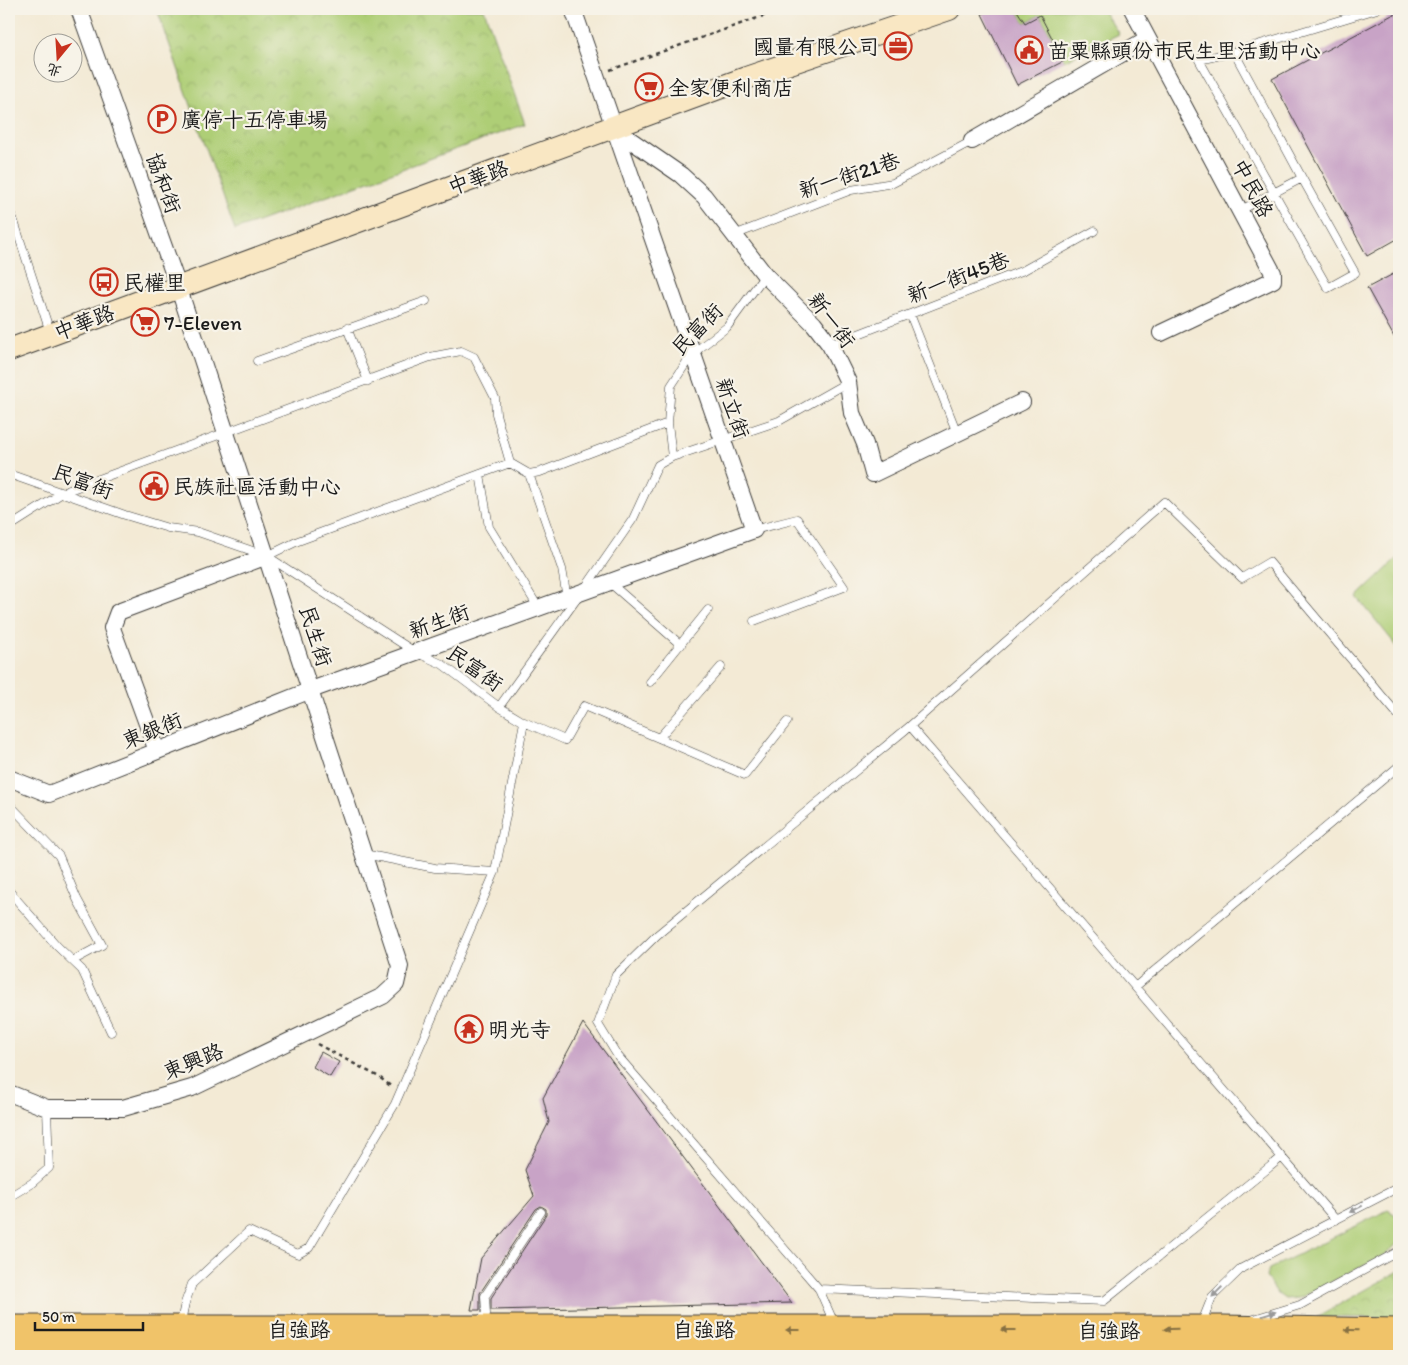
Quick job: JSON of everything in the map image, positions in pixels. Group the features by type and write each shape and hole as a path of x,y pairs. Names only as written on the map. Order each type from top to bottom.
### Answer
{"main road":[{"name":"自強路","path":"9,1328 178,1339 473,1346 621,1354 838,1340"},
{"name":"自強路","path":"9,1352 118,1353 178,1339"},
{"name":"自強路","path":"473,1346 838,1340 1098,1346 1396,1348"},
{"name":"自強路","path":"1221,1346 1298,1354 1396,1348"}],"street":[{"name":"協和街","path":"79,9 178,286"},
{"name":"新立街","path":"573,9 754,530"},
{"name":"中華路","path":"9,350 178,286 746,78 949,9"},
{"name":"中民路","path":"1132,9 1273,273 1273,280 1161,333"},
{"path":"972,140 1148,39"},
{"name":"新一街","path":"613,128 681,174 704,196 765,274 814,324 830,345 848,382 852,413 865,444 874,474 1022,402"},
{"name":"民生街","path":"178,286 400,966 396,984 383,996"},
{"path":"573,599 609,582 754,530"},
{"path":"157,751 112,628 118,612 267,556"},
{"name":"新生街","path":"311,690 538,607 573,599"},
{"name":"東銀街","path":"9,778 49,794 311,690"},
{"name":"東興路","path":"9,1093 47,1108 123,1108 192,1088 383,996"}],"lane":[{"path":"1234,52 1356,273 1328,288 1199,60 1234,52 1377,9"},
{"name":"新一街21巷","path":"734,235 851,190 893,183 972,140"},
{"path":"1241,210 1302,178"},
{"path":"9,206 51,335"},
{"name":"新一街45巷","path":"830,345 1024,270 1094,231"},
{"name":"民富街","path":"9,474 125,515 168,528 198,532 267,556 415,652 442,664 500,707 573,599 602,566 633,519 658,465 672,457 668,423 671,386 692,354 727,327 765,274"},
{"path":"257,361 426,301"},
{"path":"910,314 958,434"},
{"path":"347,328 368,381"},
{"path":"9,528 64,492 438,356 461,351 474,357 495,398 496,414 510,463 530,474 573,599"},
{"path":"672,457 779,421 848,382"},
{"path":"530,474 668,423"},
{"path":"267,556 298,541 510,463"},
{"path":"480,474 489,527 538,607"},
{"path":"838,1340 819,1289 617,1055 598,1024 616,975 657,935 910,726 1164,502 1242,578 1269,562 1399,716"},
{"path":"754,530 797,519 844,587 754,620"},
{"path":"609,582 681,645"},
{"path":"650,682 708,610"},
{"path":"659,738 721,667"},
{"path":"500,707 524,722 564,740 584,706 745,775 787,722"},
{"path":"178,1339 184,1303 192,1284 249,1231 298,1254 309,1248 399,1092 495,872 524,722"},
{"path":"910,726 1336,1220"},
{"path":"1135,987 1399,766"},
{"path":"9,804 59,856 77,899 102,945 74,960"},
{"path":"364,854 394,862 435,868 495,872"},
{"path":"9,891 57,946 74,960 82,970 111,1032"},
{"path":"9,1197 32,1183 49,1168 47,1108"},
{"path":"819,1289 1104,1301 1282,1157"},
{"path":"1399,1189 1242,1268 1212,1297 1204,1317 1221,1346 1399,1251"},
{"path":"473,1346 486,1314 485,1296 541,1212"}],"path":[{"path":"596,75 783,9"},
{"path":"301,1036 379,1077 399,1092"}],"green space":[{"path":"157,9 484,9 525,124 235,230"},
{"path":"1016,9 1102,9 1119,34 1064,61 1040,15 1025,23"},
{"path":"1399,557 1399,649 1357,597"},
{"path":"1388,1210 1397,1216 1399,1242 1385,1255 1299,1298 1285,1299 1278,1294 1266,1277 1269,1269"},
{"path":"1399,1271 1399,1318 1317,1317"}],"building":[{"name":"苗粟縣頭份巿民生里活動中心","path":"995,9 1016,9 1025,23 1040,15 1064,61 1017,85 982,14"},
{"path":"1396,13 1399,20 1399,238 1367,256 1272,79"},
{"path":"1399,271 1399,346 1367,288"},
{"path":"583,1023 792,1303 491,1310 491,1298 546,1215 546,1209 541,1206 536,1209 480,1293 480,1310 471,1310 481,1258 534,1196 525,1170 549,1122 543,1098"},
{"path":"321,1052 339,1062 330,1077 313,1067"}],"place":[{"name":"國量有限公司","path":"898,46"},
{"name":"苗粟縣頭份巿民生里活動中心","path":"1029,50"},
{"name":"全家便利商店","path":"649,87"},
{"name":"廣停十五停車場","path":"162,119"},
{"name":"民權里","path":"104,282"},
{"name":"7-Eleven","path":"145,322"},
{"name":"民族社區活動中心","path":"154,486"},
{"name":"明光寺","path":"469,1029"}]}
